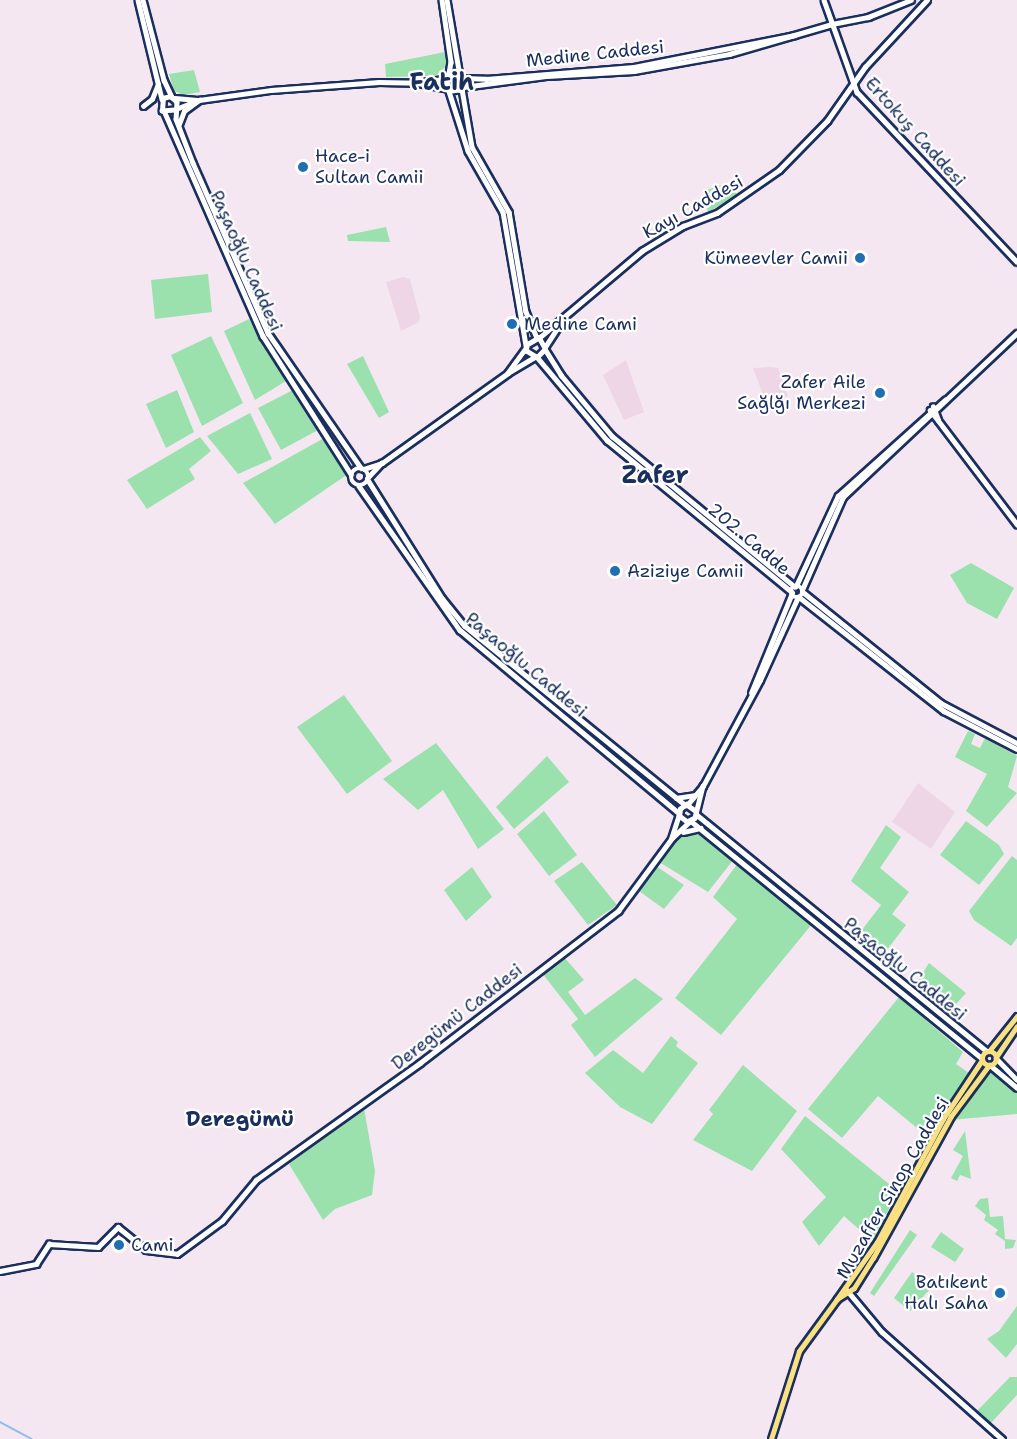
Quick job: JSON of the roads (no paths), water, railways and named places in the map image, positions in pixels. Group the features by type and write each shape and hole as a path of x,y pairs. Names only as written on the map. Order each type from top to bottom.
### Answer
{"main road":[{"path":"1017,1016 988,1051 996,1058 1017,1026"},
{"name":"Muzaffer Sinop Caddesi","path":"847,1291 882,1233 943,1119 988,1051"},
{"name":"Muzaffer Sinop Caddesi","path":"771,1439 800,1351 837,1299 847,1291 885,1239 951,1116 996,1058"},
{"path":"982,1059 990,1065"}],"street":[{"path":"138,0 162,99 199,100 310,86 418,83 450,77"},
{"path":"144,0 164,80 173,98"},
{"path":"442,0 451,90 468,151 503,212 527,346 508,373"},
{"path":"447,0 472,147 508,212 526,312 538,338"},
{"name":"Ertokuş Caddesi","path":"824,0 853,86 1017,262"},
{"name":"Medine Caddesi","path":"451,90 547,76 634,71 729,54 832,24 868,17 911,0"},
{"name":"Kayı Caddesi","path":"527,346 563,319 642,251 683,226 717,213 768,179 827,121 853,86 927,0"},
{"name":"Medine Caddesi","path":"450,77 486,79 634,68 801,34"},
{"path":"143,106 154,95 159,81"},
{"path":"418,83 451,90"},
{"name":"Paşaoğlu Caddesi","path":"173,98 179,128 268,333 363,469 442,598 465,626 988,1051"},
{"name":"Paşaoğlu Caddesi","path":"162,99 160,108 165,113 263,336 351,474 352,481 359,486 460,630 679,815 701,828 982,1059"},
{"path":"165,113 199,100"},
{"path":"179,128 182,115 199,100"},
{"name":"Kayı Caddesi","path":"536,357 545,348 563,319"},
{"path":"748,702 795,586 837,496 948,398 1017,333"},
{"name":"202. Cadde","path":"538,338 561,375 612,436 941,703 1017,743"},
{"name":"202. Cadde","path":"527,346 608,440 792,593 944,711 1017,749"},
{"path":"359,486 382,463 508,373 536,357"},
{"path":"933,411 1017,524"},
{"path":"686,805 703,786 748,702 802,591 843,497 933,411"},
{"path":"351,474 382,463"},
{"path":"696,812 703,786"},
{"path":"674,797 697,794"},
{"name":"Deregümü Caddesi","path":"0,1271 36,1264 49,1244 98,1247 118,1227 146,1250 177,1254 222,1221 256,1180 420,1063 618,911 672,838 679,815 686,805"},
{"name":"Deregümü Caddesi","path":"672,838 690,822 696,812"},
{"path":"678,834 701,828"},
{"path":"996,1058 1017,1080"},
{"path":"990,1065 1017,1088"},
{"path":"847,1291 882,1332 1002,1439"}],"waterway":[{"path":"0,1422 32,1439"}],"place":[{"name":"Hace-i Sultan Camii","path":"303,167"},
{"name":"Kümeevler Camii","path":"860,258"},
{"name":"Medine Cami","path":"512,324"},
{"name":"Zafer Aile Sağlğı Merkezi","path":"880,393"},
{"name":"Aziziye Camii","path":"615,571"},
{"name":"Cami","path":"119,1245"},
{"name":"Batıkent Halı Saha","path":"1000,1293"}],"district":[{"name":"Fatih","path":"442,83"},
{"name":"Zafer","path":"655,476"},
{"name":"Deregümü","path":"240,1119"}]}
